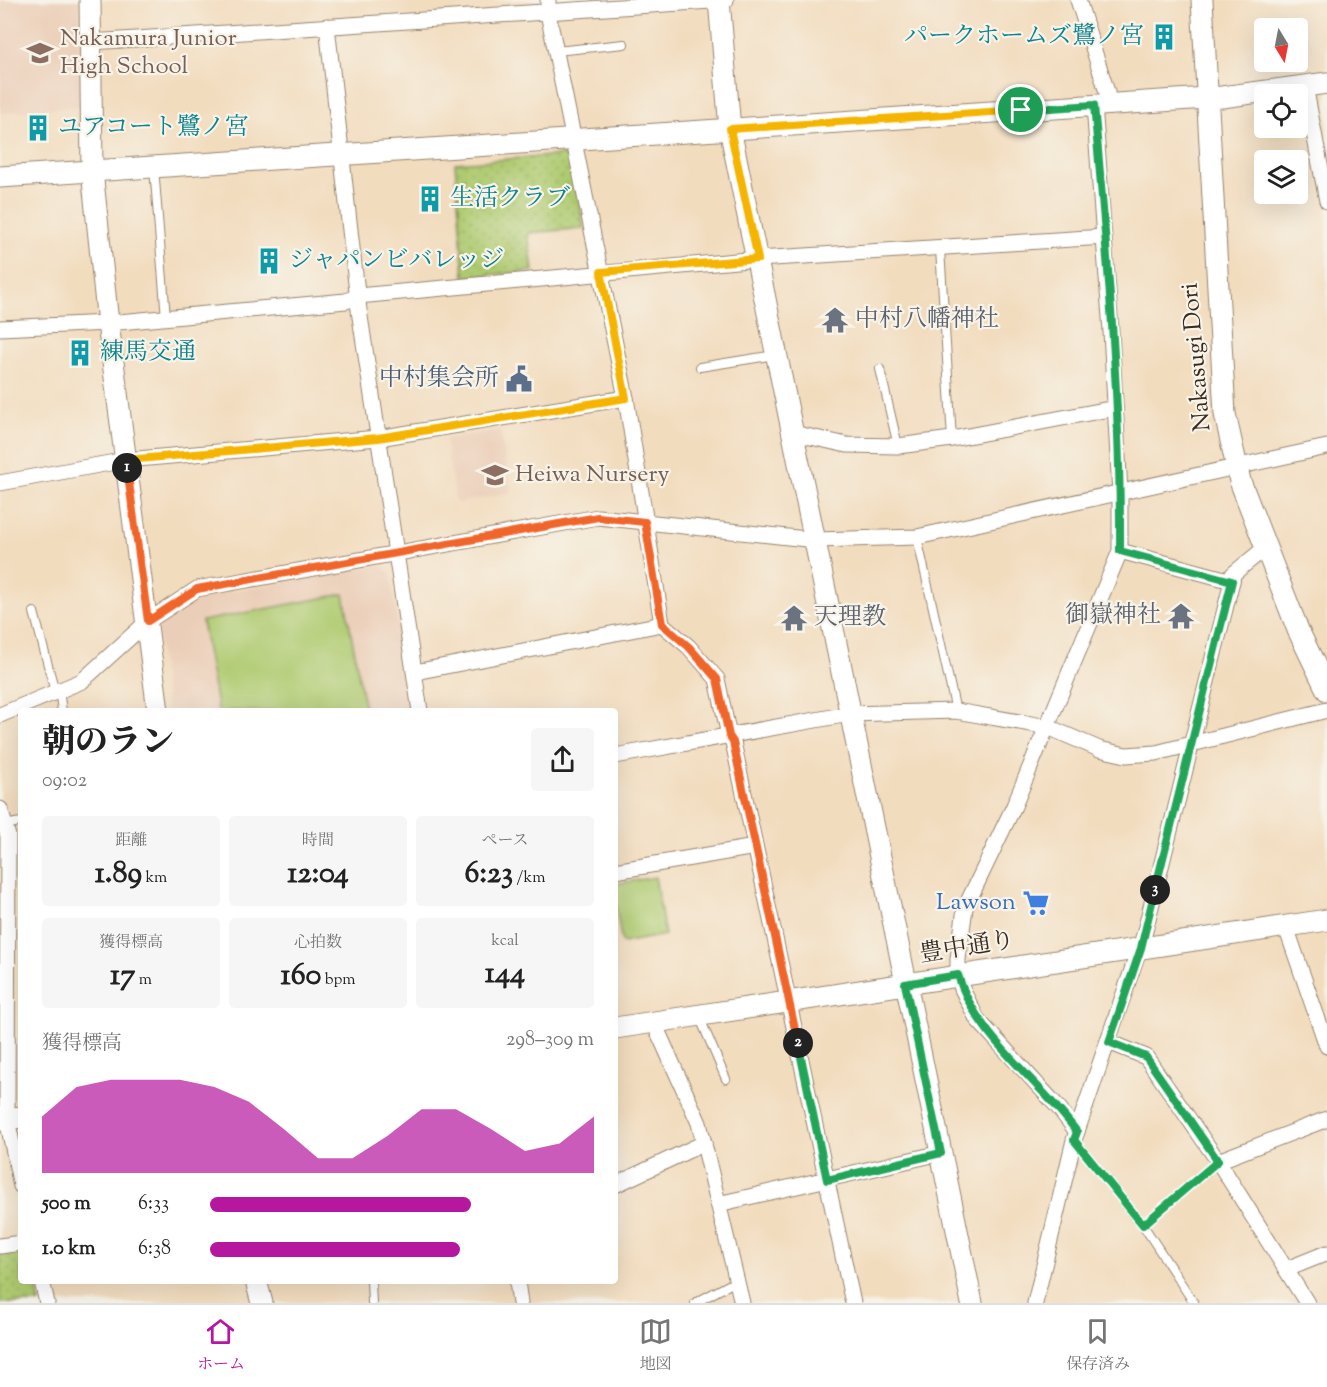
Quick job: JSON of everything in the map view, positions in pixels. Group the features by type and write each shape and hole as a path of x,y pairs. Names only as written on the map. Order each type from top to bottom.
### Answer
{"street":[{"path":"90,0 92,171 108,323 159,708"},
{"path":"719,0 730,129 972,1303"},
{"path":"91,42 327,26 548,7 726,0"},
{"path":"1075,1136 1059,1108 977,1019 958,975 965,908 1048,727 1120,551 1120,493 1104,237 1101,105 1107,92 1078,0"},
{"name":"Nakasugi Dori","path":"1202,0 1225,414 1236,466 1265,548 1298,630 1327,690"},
{"path":"548,7 626,398 662,624 689,647 717,679 729,736 733,742 853,1303"},
{"path":"327,26 339,153 358,296 394,555 420,708"},
{"path":"1308,86 1327,83"},
{"path":"0,177 1206,98 1254,92"},
{"path":"1308,100 1324,172 1327,201"},
{"path":"0,328 166,318 346,300 358,296 758,259 1104,237"},
{"path":"0,483 126,460 378,438 626,398"},
{"path":"794,433 848,445 898,446 952,439 1115,408"},
{"path":"0,715 82,681 148,621 197,589 598,517 816,540 917,537 1327,447"},
{"path":"1035,1303 1075,1136 1141,948 1233,574 1265,548"},
{"path":"1120,551 1232,581"},
{"path":"415,672 662,624"},
{"path":"618,755 849,714 956,711 1048,727 1099,749 1126,755 1156,753 1327,710"},
{"path":"0,809 8,836 15,1031 9,1118 18,1169"},
{"path":"618,870 755,847"},
{"name":"豊中通り","path":"618,1028 1327,920"},
{"path":"1286,927 1327,1046"},
{"path":"654,1023 699,1123 742,1303"},
{"path":"1109,1042 1146,1057 1218,1161 1307,1303"},
{"path":"1218,1161 1327,1120"},
{"path":"618,1184 704,1143"},
{"path":"718,1203 941,1153"},
{"path":"0,1246 18,1243"},
{"path":"1287,1269 1327,1253"},
{"path":"43,1284 47,1303"},
{"path":"257,1284 262,1303"},
{"path":"518,1284 520,1303"}],"lane":[{"path":"556,51 624,44"},
{"path":"154,167 166,318"},
{"path":"940,249 952,439"},
{"path":"700,367 777,355"},
{"path":"880,369 898,446"},
{"path":"917,537 956,711"},
{"path":"34,612 61,708"},
{"path":"4,825 18,823"},
{"path":"698,1015 726,1079"},
{"path":"1075,1136 1143,1225 1194,1303"},
{"path":"1143,1225 1218,1161"},
{"path":"694,1303 736,1281"},
{"path":"371,1284 372,1303"}],"shaded area":[{"name":"Nakamura Junior High School","path":"0,0 80,0 81,106 0,113"},
{"path":"500,430 511,493 456,503 445,439"},
{"path":"379,565 390,573 412,708 167,708 157,628 203,596"}],"green space":[{"path":"564,155 571,160 584,228 528,233 533,271 464,277 455,163"},
{"path":"344,594 364,708 217,708 202,621"},
{"path":"655,877 665,935 622,943 618,920 618,883"},
{"path":"18,1249 18,1284 36,1284 40,1303 0,1303 0,1252"}],"place":[{"name":"パークホームズ鷺ノ宮","path":"1164,37"},
{"name":"Nakamura Junior High School","path":"40,53"},
{"name":"ユアコート鷺ノ宮","path":"38,128"},
{"name":"生活クラブ","path":"430,199"},
{"name":"ジャパンビバレッジ","path":"269,261"},
{"name":"中村八幡神社","path":"835,320"},
{"name":"練馬交通","path":"80,353"},
{"name":"中村集会所","path":"519,379"},
{"name":"Heiwa Nursery","path":"495,475"},
{"name":"御嶽神社","path":"1181,616"},
{"name":"天理教","path":"794,618"},
{"name":"Lawson","path":"1036,903"}],"route":[{"path":"1094,105 1111,331 1120,493 1120,551 1232,581 1141,948 1109,1042 1146,1057 1218,1161 1143,1225 1074,1140 1077,1132 1059,1108 977,1019 962,989 958,975 905,984 941,1153 827,1180 733,742 729,736 717,679 689,647 662,624 645,522 598,517 197,589 148,621 126,460 378,438 626,398 601,272 758,259 730,129 1021,110 1094,105"}]}
